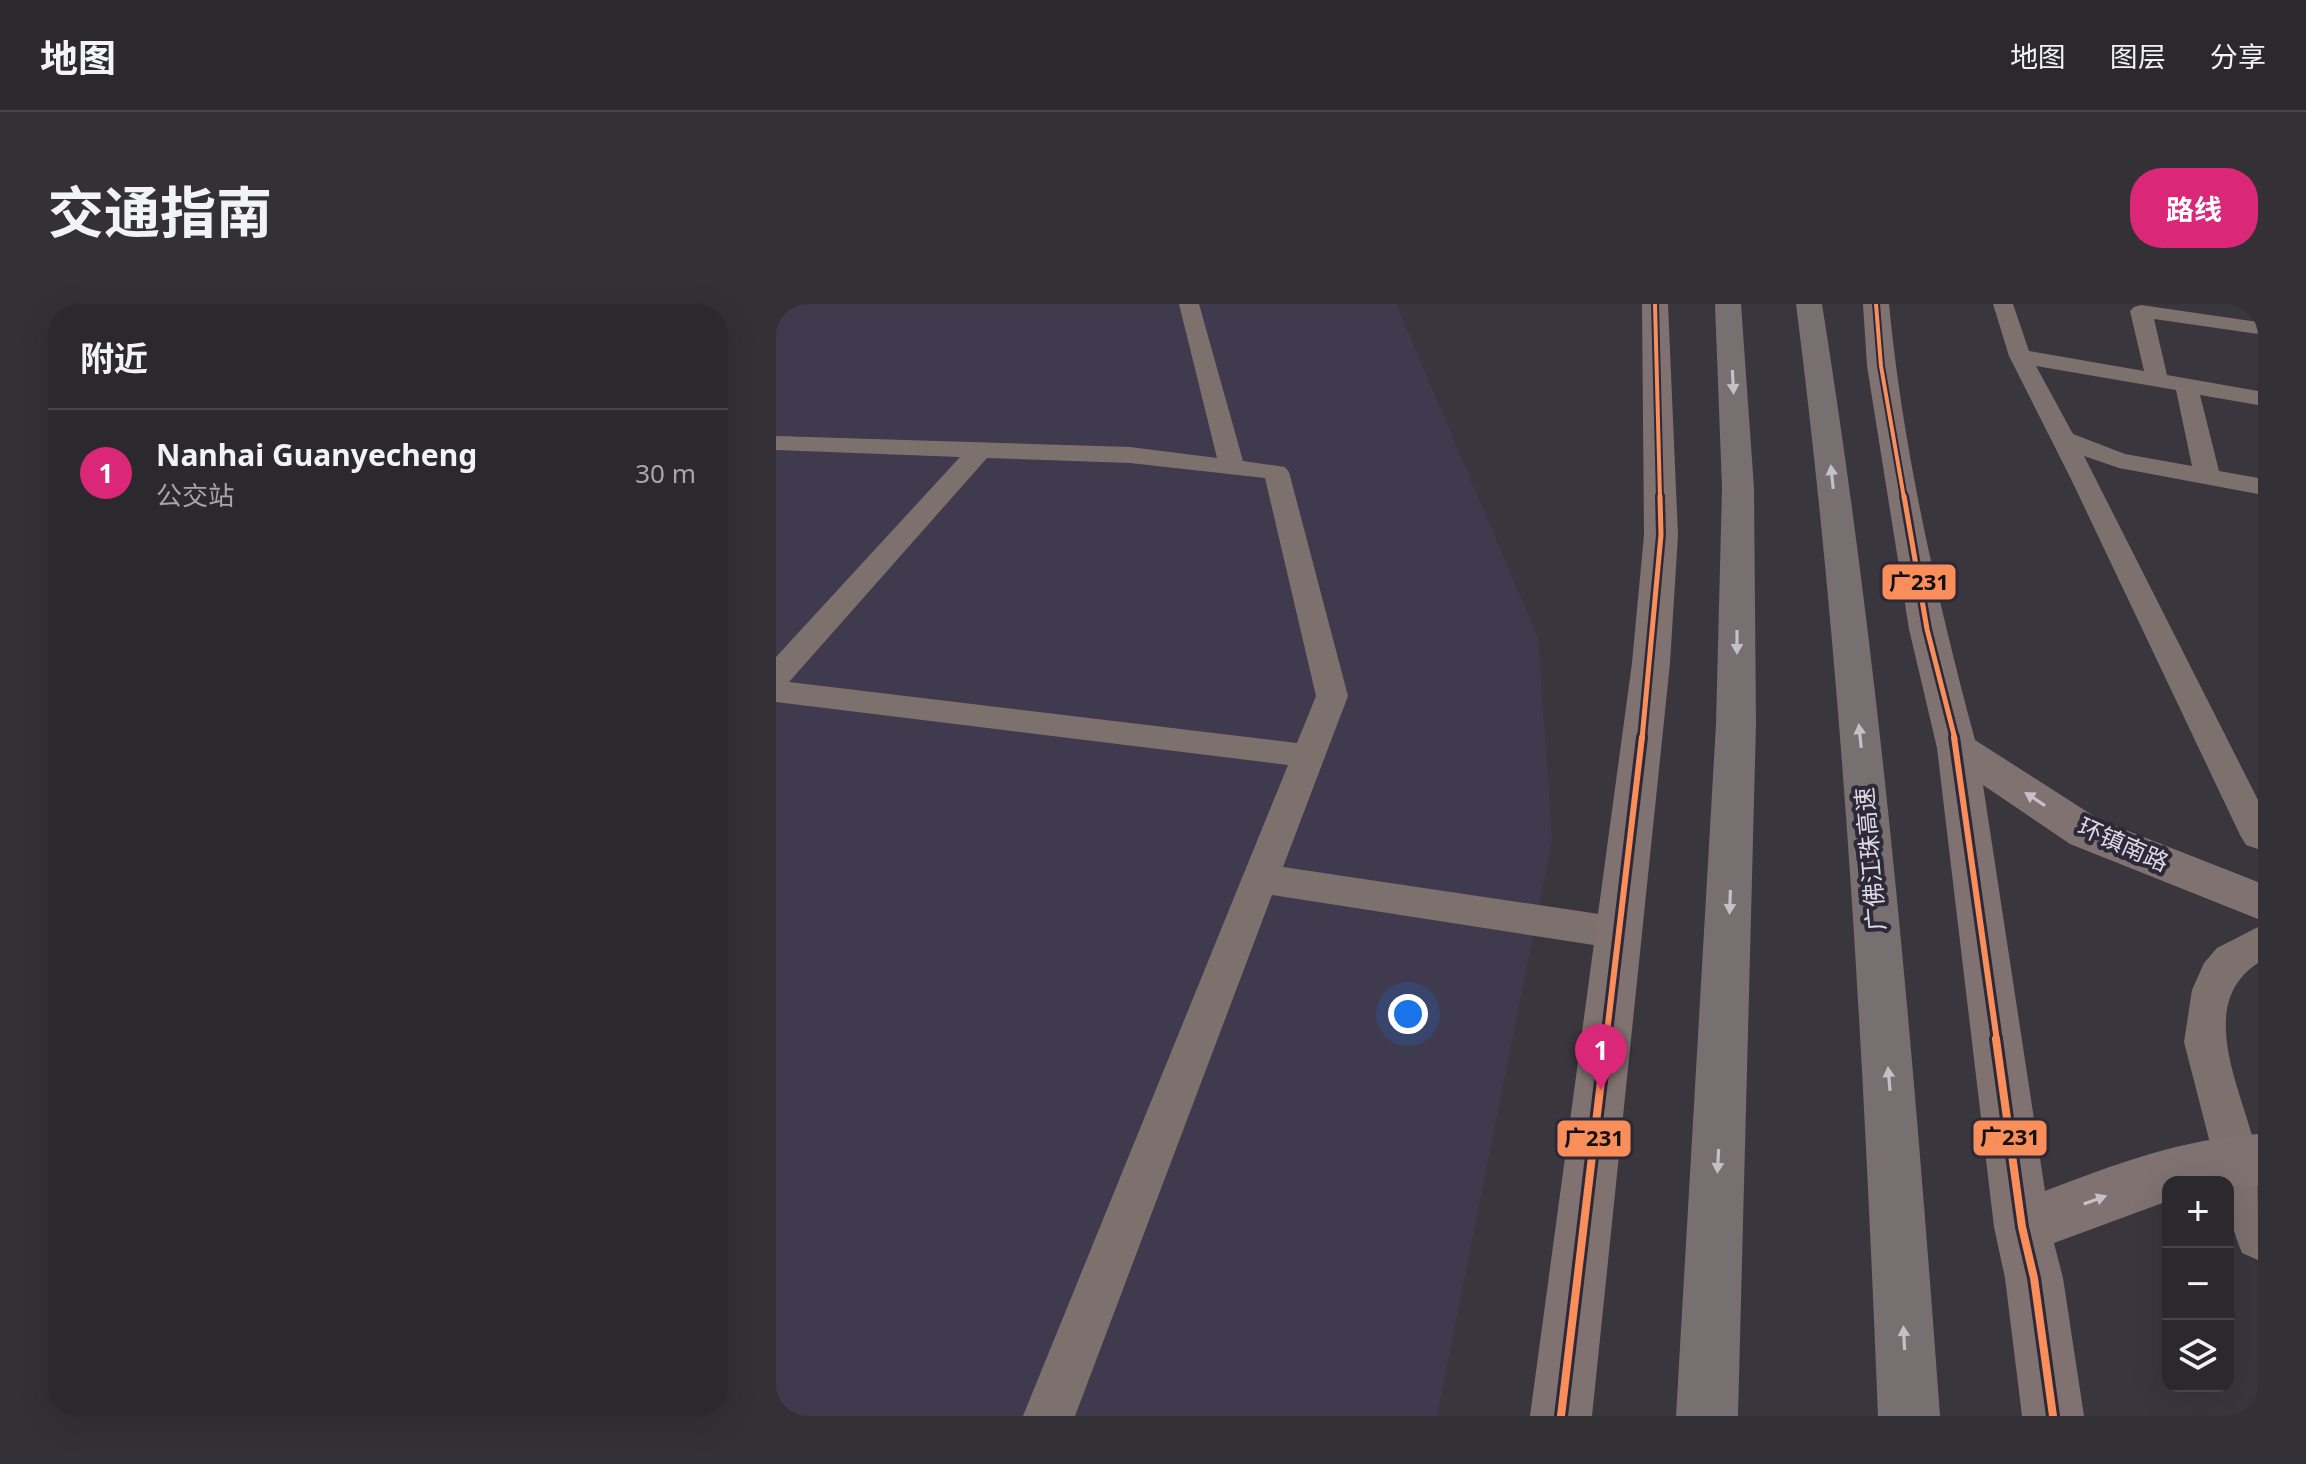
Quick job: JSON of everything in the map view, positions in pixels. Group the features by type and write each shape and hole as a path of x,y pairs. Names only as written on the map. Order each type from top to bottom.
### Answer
{"highway":[{"path":"1707,1416 1736,724 1738,488 1728,304"},
{"name":"广佛江珠高速","path":"1809,304 1862,757 1891,1099 1909,1416"},
{"path":"1817,304 1817,356"}],"main road":[{"path":"1561,1416 1651,663 1661,535 1655,304"},
{"path":"1876,304 1881,366 1927,629 1957,748 2022,1227 2034,1278 2053,1416"},
{"name":"环镇南路","path":"1957,748 2085,832 2258,901"},
{"path":"2022,1227 2140,1183 2221,1161 2248,1160"},
{"path":"1539,1416 1579,1267"}],"street":[{"path":"1189,304 1232,467"},
{"path":"2003,304 2020,356 2084,479 2258,835"},
{"path":"2222,304 2258,310"},
{"path":"2157,380 2133,309 2258,328"},
{"path":"2020,356 2258,398"},
{"path":"2186,385 2207,475"},
{"path":"2063,439 2119,460 2258,486"},
{"path":"776,443 1130,455 1276,472 1332,696 1049,1416"},
{"path":"776,676 982,448"},
{"path":"2084,479 2112,468 2156,466"},
{"path":"776,691 1309,756"},
{"path":"1260,878 1619,933"},
{"path":"2258,943 2231,960 2218,975 2212,990 2204,1042 2248,1160 2258,1237"}],"shaded area":[{"path":"776,304 1396,304 1538,638 1552,840 1437,1416 776,1416"}],"transit line":[{"name":"广231","path":"1561,1416 1651,663 1661,535 1655,304"},
{"name":"广231","path":"1876,304 1881,366 1927,629 1957,748 2022,1227 2034,1278 2053,1416"}],"place":[{"name":"Nanhai Guanyecheng","path":"1601,1090"}]}
